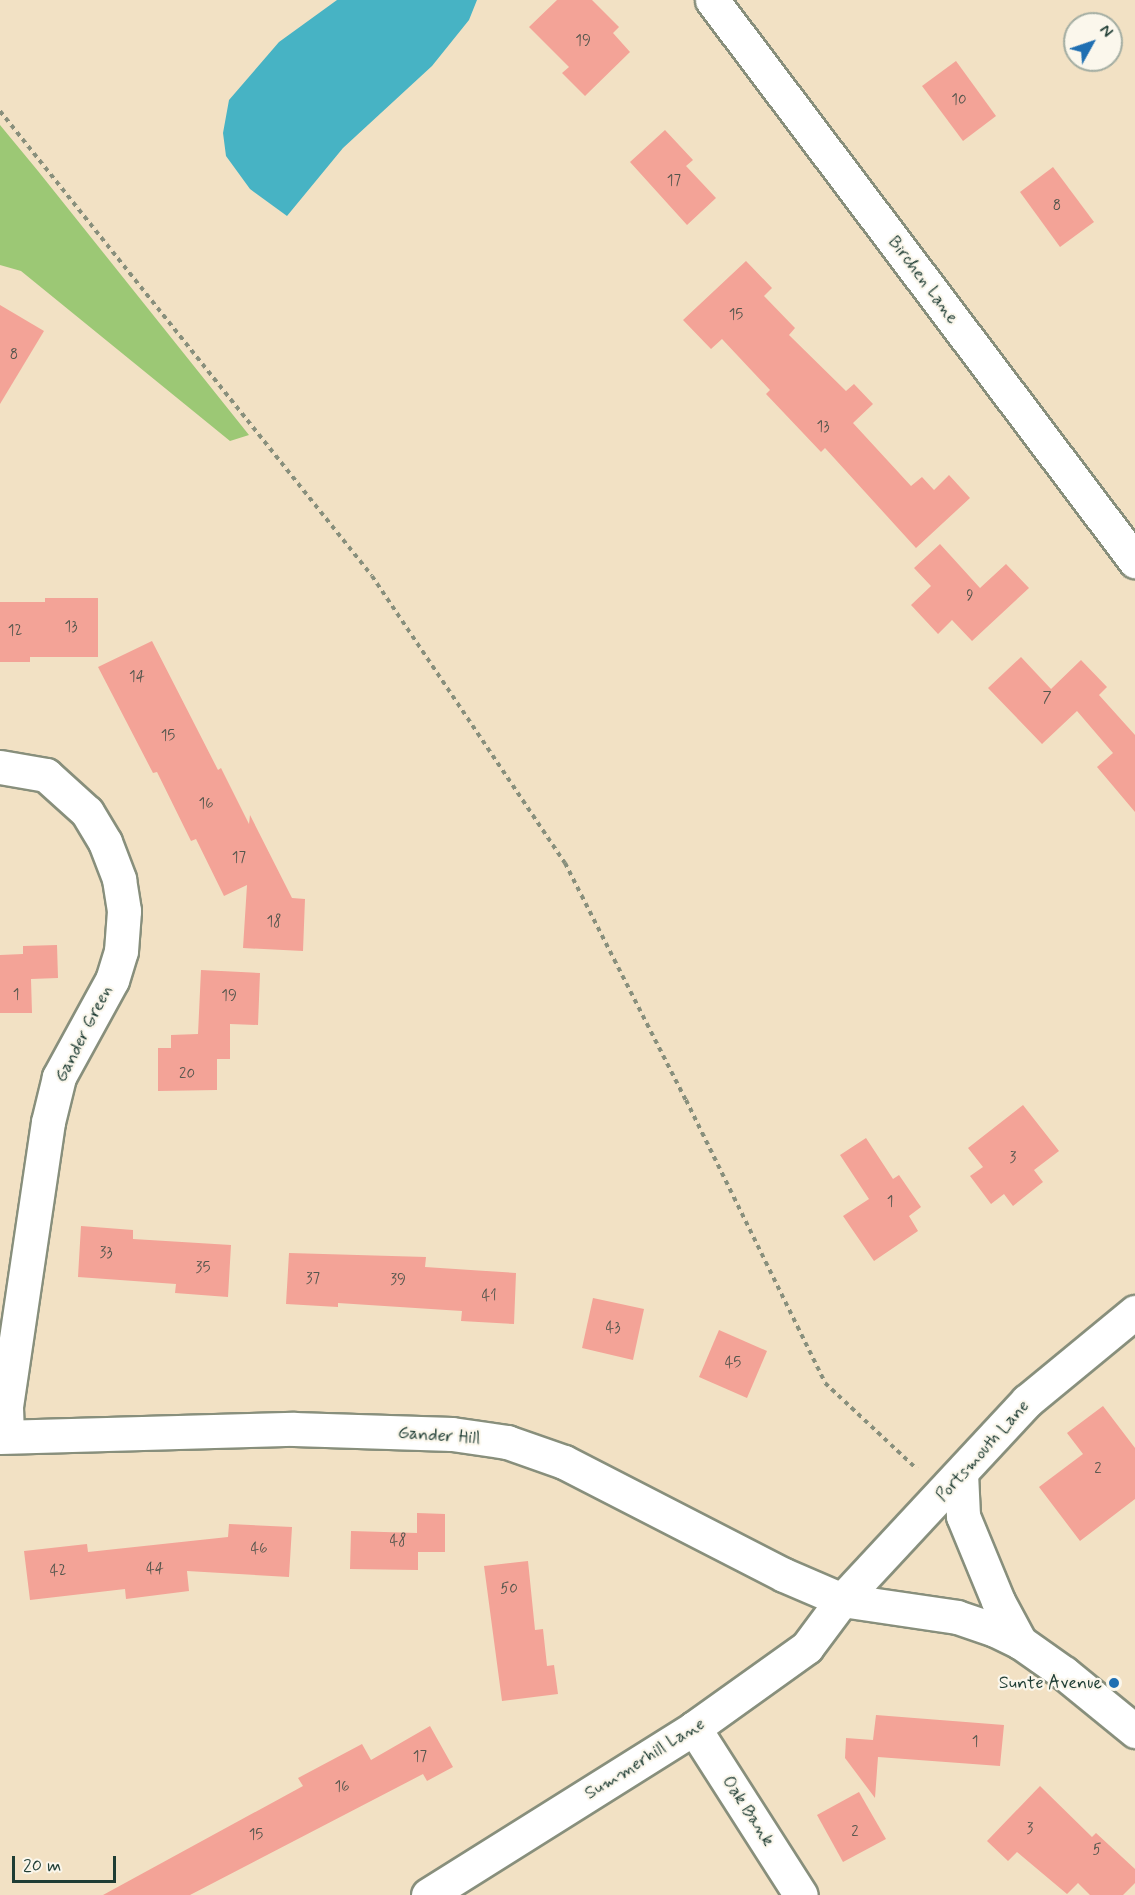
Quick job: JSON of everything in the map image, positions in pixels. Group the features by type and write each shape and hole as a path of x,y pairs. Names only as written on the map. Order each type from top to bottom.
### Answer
{"street":[{"name":"Birchen Lane","path":"711,0 1135,561"},
{"name":"Gander Green","path":"0,767 46,775 87,812 116,869 124,911 121,951 112,980 59,1077 48,1122 3,1437"},
{"name":"Portsmouth Lane","path":"842,1600 1027,1401 1135,1312"},
{"name":"Gander Hill","path":"3,1437 294,1429 452,1434 507,1442 564,1462 784,1575 842,1600"},
{"path":"953,1483 963,1516 998,1601 1020,1642"},
{"path":"842,1600 957,1617 1020,1642 1135,1731"},
{"name":"Summerhill Lane","path":"428,1895 694,1728 807,1647 842,1600"},
{"name":"Oak Bank","path":"694,1728 801,1895"}],"path":[{"path":"0,111 372,576 564,863 686,1100 825,1383 953,1483"}],"green space":[{"path":"0,125 249,435 230,441 21,271 0,265"}],"water":[{"path":"337,0 477,0 469,20 432,66 343,148 287,216 250,189 226,156 223,133 229,100 279,42"}],"building":[{"path":"557,0 592,0 619,27 613,33 630,52 585,96 562,73 569,67 529,27"},
{"path":"956,61 996,116 963,141 922,86"},
{"path":"665,130 693,160 686,166 716,198 687,225 630,162"},
{"path":"1053,167 1094,222 1060,247 1020,192"},
{"path":"746,261 772,288 764,296 795,328 789,335 846,391 854,384 873,404 853,423 911,486 922,477 934,490 949,475 970,498 916,548 825,448 821,452 766,394 770,390 722,339 711,349 683,320"},
{"path":"0,305 44,331 0,404"},
{"path":"940,544 980,588 1006,564 1029,588 972,641 952,620 938,634 911,605 931,586 914,568"},
{"path":"45,598 98,598 98,657 30,657 30,662 0,662 0,602 45,602"},
{"path":"152,641 218,770 221,768 249,824 250,815 292,898 305,899 303,951 243,948 247,885 224,896 196,839 191,841 157,772 153,773 98,667"},
{"path":"1021,657 1051,689 1081,660 1107,687 1099,695 1135,735 1135,812 1097,767 1113,753 1077,711 1042,744 988,688"},
{"path":"57,945 58,978 31,979 32,1013 0,1013 0,955 23,954 23,946"},
{"path":"201,970 260,973 258,1025 230,1024 230,1059 217,1059 217,1090 158,1091 158,1048 171,1048 171,1035 198,1034"},
{"path":"1023,1105 1059,1151 1034,1170 1043,1182 1013,1206 1004,1194 991,1204 970,1176 983,1167 968,1148"},
{"path":"866,1138 893,1179 899,1175 921,1207 909,1216 918,1231 874,1261 843,1216 869,1199 840,1155"},
{"path":"81,1226 133,1230 133,1239 231,1245 228,1297 175,1293 176,1284 78,1277"},
{"path":"289,1253 426,1257 425,1267 516,1273 514,1324 461,1321 462,1311 338,1303 338,1307 286,1304"},
{"path":"593,1298 644,1309 633,1360 582,1348"},
{"path":"719,1330 767,1351 747,1398 699,1377"},
{"path":"1103,1406 1135,1448 1135,1499 1080,1541 1039,1487 1083,1454 1067,1433"},
{"path":"417,1513 445,1514 445,1552 418,1552 418,1570 350,1569 351,1531 417,1533"},
{"path":"229,1524 292,1527 289,1577 187,1571 189,1591 126,1599 125,1589 30,1600 24,1551 87,1544 88,1552 228,1537"},
{"path":"528,1561 535,1630 543,1629 547,1666 554,1665 558,1694 502,1701 484,1566"},
{"path":"876,1715 1004,1725 1000,1766 878,1757 875,1798 845,1758 846,1738 873,1740"},
{"path":"430,1726 453,1767 427,1781 423,1774 190,1895 103,1895 303,1786 298,1778 362,1744 371,1760"},
{"path":"1040,1786 1092,1837 1096,1833 1135,1869 1135,1883 1123,1895 1090,1895 1078,1883 1067,1894 1017,1852 1008,1861 987,1841"},
{"path":"859,1792 886,1839 843,1862 817,1815"}],"place":[{"name":"Sunte Avenue","path":"1114,1683"}]}
